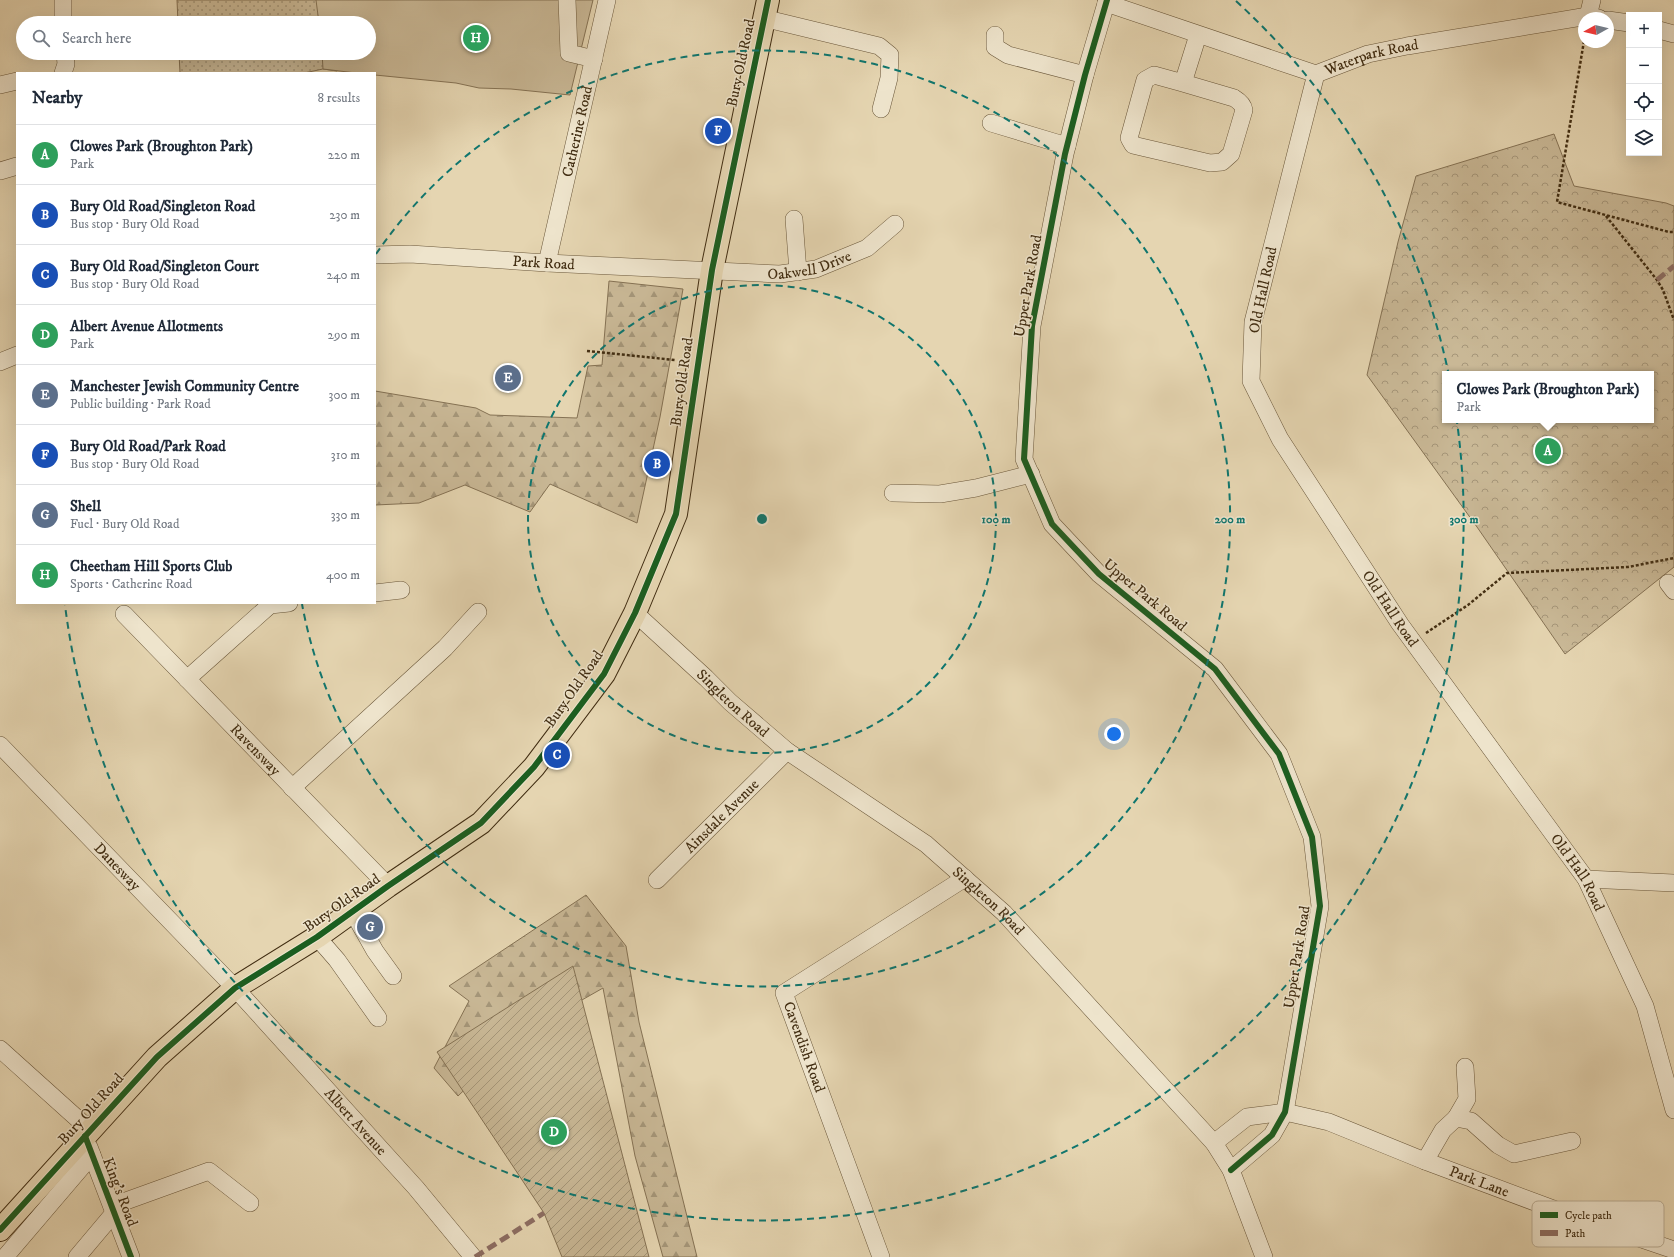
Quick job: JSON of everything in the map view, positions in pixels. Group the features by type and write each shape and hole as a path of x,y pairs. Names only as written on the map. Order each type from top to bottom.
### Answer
{"main road":[{"name":"Bury Old Road","path":"0,1230 89,1140 157,1057 235,988 317,937 388,886 481,823 534,768 604,674 635,613 676,514 712,270 766,9"}],"street":[{"path":"63,0 63,16"},
{"path":"567,0 569,53 594,59"},
{"name":"Catherine Road","path":"547,263 607,0"},
{"path":"1592,0 1593,12"},
{"name":"Waterpark Road","path":"1106,2 1198,35 1316,74 1368,54 1407,46 1578,19"},
{"name":"Upper Park Road","path":"1106,2 1085,75 1068,146 1032,326 1024,458 1052,524 1099,574 1215,669 1279,754 1310,830 1320,906 1285,1112 1272,1135 1231,1170"},
{"path":"766,9 878,46 890,55 889,78 881,109"},
{"path":"1614,21 1626,23"},
{"path":"1662,31 1674,34"},
{"path":"995,35 995,47 1008,55 1085,75"},
{"path":"1183,83 1198,35"},
{"path":"63,72 66,60"},
{"name":"Old Hall Road","path":"1316,74 1253,322 1251,381 1280,439 1412,642 1586,879 1644,1006 1674,1110"},
{"path":"1154,75 1183,83 1234,98 1240,102 1243,107 1244,110 1231,154 1222,162 1210,163 1137,146 1130,142 1130,133 1144,80 1154,75"},
{"path":"0,85 16,81"},
{"path":"991,123 1068,146"},
{"path":"0,171 16,166"},
{"path":"794,219 798,272"},
{"name":"Oakwell Drive","path":"712,270 780,274 816,269 867,248 895,224"},
{"name":"Park Road","path":"376,255 410,254 547,263 712,270"},
{"path":"0,362 16,355"},
{"path":"893,493 940,494 976,488 1030,474"},
{"path":"376,593 401,590"},
{"path":"187,679 270,605 280,604"},
{"path":"292,788 445,648 478,612"},
{"name":"Singleton Road","path":"635,613 730,702 787,751 926,844 1004,913 1214,1143 1231,1170 1264,1257"},
{"name":"Ravensway","path":"124,614 388,886"},
{"name":"Danesway","path":"0,745 235,988"},
{"name":"Ainsdale Avenue","path":"657,880 787,751"},
{"name":"Cavendish Road","path":"881,1257 784,993 965,878"},
{"path":"1586,879 1674,883"},
{"path":"352,912 375,951 393,976"},
{"path":"317,937 337,960 378,1018"},
{"name":"Albert Avenue","path":"235,988 416,1188 473,1257"},
{"path":"0,1050 89,1140 5,1257"},
{"path":"1425,1161 1443,1130 1456,1118 1467,1099 1465,1066"},
{"path":"1214,1143 1247,1117 1285,1112"},
{"name":"Park Lane","path":"1285,1112 1329,1122 1425,1161 1532,1201"},
{"path":"1456,1118 1471,1121 1498,1145 1514,1154 1572,1141"},
{"name":"King's Road","path":"89,1140 131,1257"},
{"path":"77,1257 113,1209 210,1171 250,1203"},
{"name":"Park Lane","path":"1664,1247 1674,1250"}],"path":[{"path":"1583,48 1557,202 1606,216 1674,232"},
{"path":"1606,216 1664,290 1674,320"},
{"path":"587,351 675,360"},
{"path":"1412,642 1468,605 1507,573 1628,567 1674,558"}],"green space":[{"path":"177,0 350,0 349,16 178,16"},
{"path":"316,0 593,0 570,95 511,89 479,88 456,83 376,75 376,72 348,72 323,69 322,60 376,60 376,16 318,16"},
{"path":"179,60 344,60 337,71 323,69 309,72 180,72"},
{"path":"1554,134 1574,186 1666,203 1674,206 1674,567 1565,654 1477,527 1367,375 1398,242 1416,176"},
{"path":"609,281 683,289 660,417 637,523 550,484 530,512 465,485 419,503 376,505 376,391 476,408 490,415 577,418 588,366 602,365"},
{"path":"586,895 626,946 639,1022 697,1257 663,1257 635,1156 603,988 524,1033 458,1096 434,1068 469,1001 449,986"},
{"path":"573,966 649,1257 562,1257 544,1213 437,1052"}],"marked path":[{"path":"1657,280 1674,266"},
{"path":"475,1257 544,1213"}],"cycle path":[{"path":"0,1230 157,1057 235,988 317,937 388,886 481,823 534,767 604,674 635,613 676,514 712,270 768,0"},
{"path":"1107,0 1085,75 1065,154 1032,326 1024,459 1052,524 1099,574 1215,669 1279,754 1312,837 1320,906 1285,1112 1272,1135 1231,1170"},
{"path":"85,1136 131,1257"}],"place":[{"name":"Cheetham Hill Sports Club","path":"476,38"},
{"name":"Bury Old Road/Park Road","path":"718,131"},
{"name":"Manchester Jewish Community Centre","path":"508,378"},
{"name":"Clowes Park (Broughton Park)","path":"1548,451"},
{"name":"Bury Old Road/Singleton Road","path":"657,464"},
{"name":"Bury Old Road/Singleton Court","path":"557,755"},
{"name":"Shell","path":"370,927"},
{"name":"Albert Avenue Allotments","path":"554,1132"}]}
